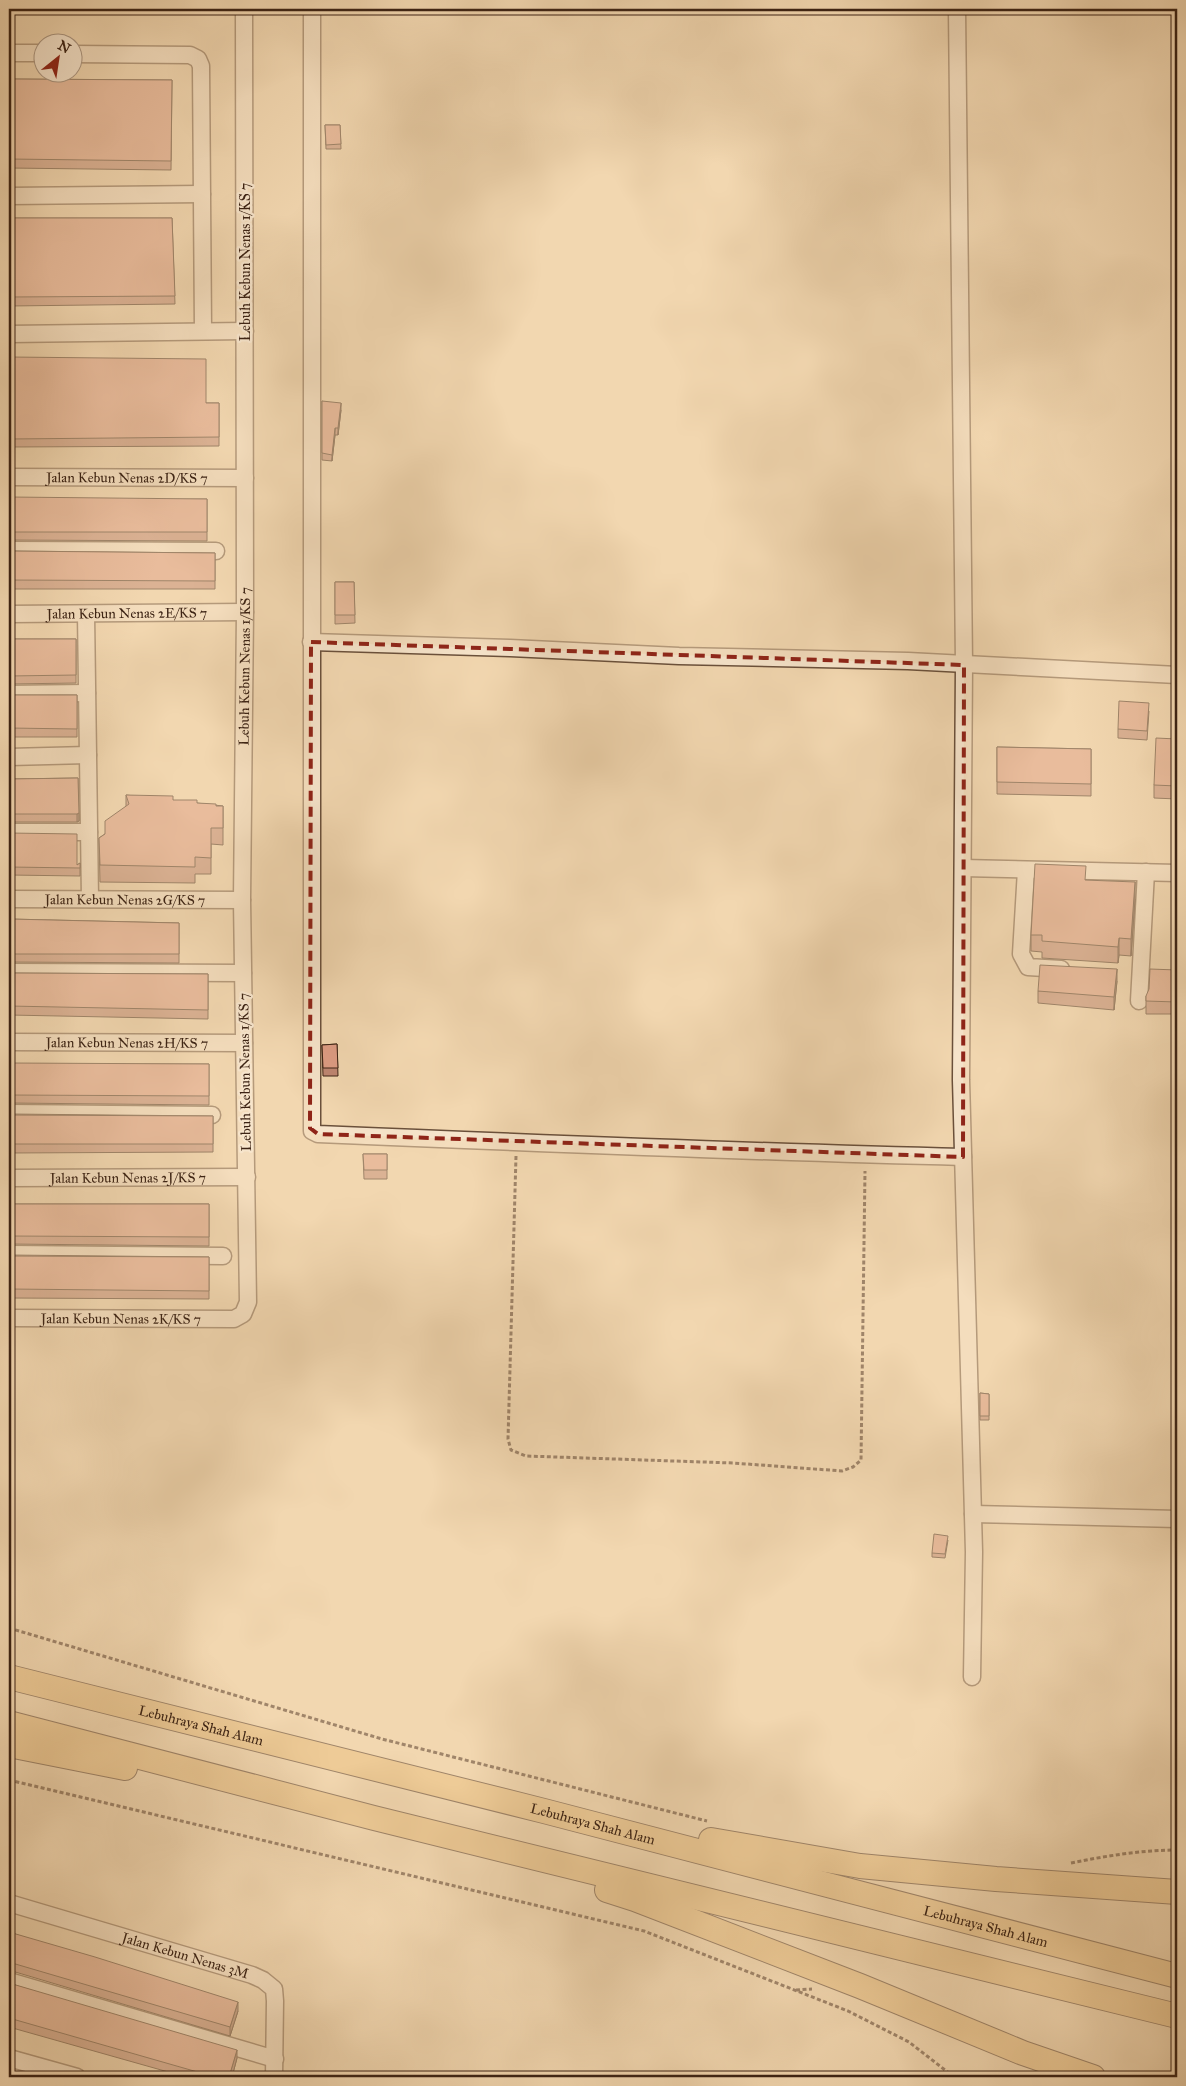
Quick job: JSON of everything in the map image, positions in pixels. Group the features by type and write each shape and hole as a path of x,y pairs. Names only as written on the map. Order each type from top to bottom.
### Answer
{"highway":[{"path":"9,1670 93,1697"},
{"name":"Lebuhraya Shah Alam","path":"9,1677 544,1811 1177,1976"},
{"path":"9,1723 374,1818 1177,2016"},
{"path":"9,1745 374,1818 636,1899 860,1986 1023,2053 1093,2077"},
{"path":"544,1811 860,1866 996,1879 1177,1892"}],"street":[{"name":"Lebuh Kebun Nenas 1/KS 7","path":"234,1319 243,1314 248,1302 248,1177 242,900 245,612 244,9"},
{"path":"312,9 310,1128 312,1132 318,1134 516,1143 963,1158"},
{"path":"957,9 964,665 961,1080 972,1514 972,1677"},
{"path":"9,53 32,54"},
{"path":"82,54 190,54 198,60 201,66 202,331"},
{"path":"9,196 202,194"},
{"path":"9,334 245,332"},
{"name":"Jalan Kebun Nenas 2D/KS 7","path":"9,476 245,478"},
{"path":"9,550 216,550"},
{"name":"Jalan Kebun Nenas 2E/KS 7","path":"9,614 245,612"},
{"path":"86,614 90,899"},
{"path":"311,642 520,648 679,656 866,659 1177,675"},
{"path":"9,694 87,693"},
{"path":"9,756 88,755"},
{"path":"9,832 89,832"},
{"path":"963,868 1177,873"},
{"path":"1026,870 1021,954 1028,967 1075,970"},
{"path":"1138,1001 1146,872"},
{"name":"Jalan Kebun Nenas 2G/KS 7","path":"9,899 242,900"},
{"path":"9,972 243,973"},
{"name":"Jalan Kebun Nenas 2H/KS 7","path":"9,1042 244,1043"},
{"path":"9,1114 212,1115"},
{"name":"Jalan Kebun Nenas 2J/KS 7","path":"9,1178 248,1177"},
{"path":"9,1254 223,1256"},
{"name":"Jalan Kebun Nenas 2K/KS 7","path":"9,1318 234,1319"},
{"path":"972,1514 1177,1519"},
{"name":"Jalan Kebun Nenas 3M","path":"9,1903 252,1975 263,1980 274,1989 274,2077"},
{"path":"9,1981 275,2059"},
{"path":"9,2058 77,2077"}],"path":[{"path":"516,1143 508,1439 511,1450 526,1456 733,1462 842,1471 853,1467 861,1460 865,1155"},
{"path":"9,1628 382,1739 714,1822"},
{"path":"9,1780 644,1932 848,2011 909,2042 954,2077"},
{"path":"1069,1864 1121,1854 1152,1850 1177,1850"}],"highlighted area":[{"path":"311,642 964,665 963,1157 318,1134 310,1128"}],"building":[{"path":"9,79 32,79 32,82 82,82 82,79 172,80 171,161 9,159"},
{"path":"325,125 340,125 341,144 326,145"},
{"path":"9,218 172,218 175,296 9,297"},
{"path":"9,357 206,359 206,403 219,403 219,437 9,439"},
{"path":"322,401 341,403 338,428 335,428 332,455 322,453"},
{"path":"9,497 207,499 207,532 9,532"},
{"path":"9,551 215,553 215,581 9,580"},
{"path":"335,582 354,582 355,615 335,615"},
{"path":"9,639 76,639 76,675 9,676"},
{"path":"9,695 77,695 77,729 9,728"},
{"path":"1119,701 1149,703 1147,731 1118,729"},
{"path":"1156,738 1177,739 1177,786 1154,785"},
{"path":"997,747 1091,749 1091,784 997,782"},
{"path":"78,778 79,813 9,814 9,779"},
{"path":"126,795 173,796 173,800 197,800 197,803 223,806 223,828 211,828 211,858 195,857 195,867 100,865 99,838 105,834 105,821 129,804"},
{"path":"9,833 77,834 77,865 80,863 80,868 9,867"},
{"path":"1035,864 1086,866 1085,880 1135,882 1131,939 1119,938 1118,947 1042,941 1042,935 1031,935"},
{"path":"9,919 179,923 179,954 9,954"},
{"path":"1040,965 1117,969 1114,997 1038,991"},
{"path":"1150,969 1177,970 1177,1002 1146,1001"},
{"path":"9,973 208,974 208,1010 9,1006"},
{"path":"337,1044 338,1068 323,1068 322,1045"},
{"path":"9,1064 209,1064 209,1096 9,1095"},
{"path":"9,1115 213,1116 213,1144 9,1144"},
{"path":"363,1154 387,1154 387,1170 364,1170"},
{"path":"9,1204 209,1204 209,1237 9,1236"},
{"path":"9,1256 209,1257 209,1291 9,1289"},
{"path":"980,1393 989,1394 989,1416 980,1416"},
{"path":"934,1534 948,1536 945,1554 932,1553"},
{"path":"9,1932 238,2002 230,2027 12,1963 9,1964"},
{"path":"9,1983 237,2050 229,2077 215,2077 9,2018"}]}
